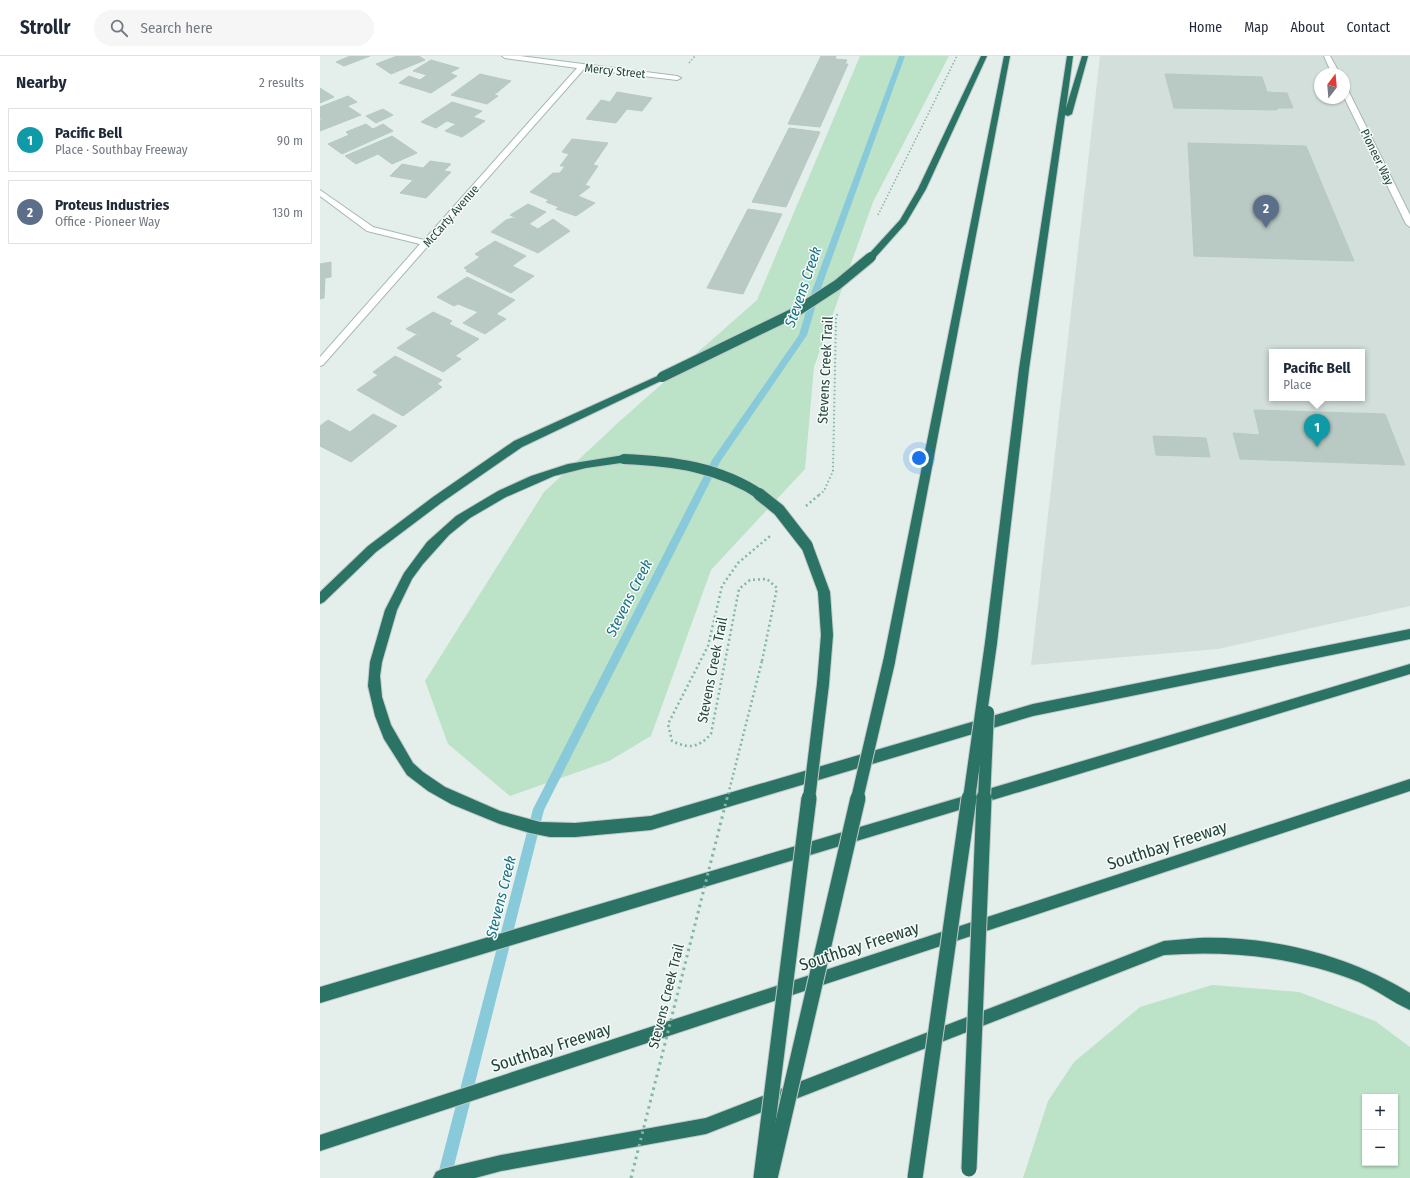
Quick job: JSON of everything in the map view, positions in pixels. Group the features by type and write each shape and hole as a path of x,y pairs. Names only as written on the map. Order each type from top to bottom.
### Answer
{"highway":[{"path":"320,599 372,549 437,500 518,444 662,377 794,313 837,285 870,257 904,221 922,189 984,56"},
{"path":"770,1178 888,662 1007,56"},
{"path":"915,1178 991,642 1024,369 1070,56"},
{"path":"1056,153 1085,56"},
{"path":"761,1178 823,684 827,635 824,592 807,546 784,516 768,500 744,484 722,474 690,466 647,460 624,459 588,462 559,470 514,486 461,518 428,549 408,575 392,604 382,638 374,674 379,714 389,739 412,771 440,791 460,802 505,820 548,830 585,830 650,822 1033,710 1410,634"},
{"path":"969,1174 991,642"},
{"path":"320,995 1410,669"},
{"name":"Southbay Freeway","path":"320,1143 1410,785"},
{"path":"442,1178 501,1163 706,1126 1164,948 1210,945 1253,947 1290,954 1338,967 1394,991 1410,1002"}],"street":[{"name":"Mercy Street","path":"505,56 677,78"},
{"path":"1327,56 1333,68"},
{"name":"McCarty Avenue","path":"320,363 582,67"},
{"name":"Pioneer Way","path":"1350,102 1410,224"},
{"path":"320,192 370,229 427,243"}],"path":[{"path":"876,218 957,56"},
{"name":"Stevens Creek Trail","path":"806,507 824,491 833,471 834,369 836,318 838,311"},
{"name":"Stevens Creek Trail","path":"631,1178 762,661 777,588 766,578 750,580 739,589 711,734 701,745 687,748 672,741 668,724 708,646 722,586 738,563 775,532"}],"shaded area":[{"path":"1100,56 1410,56 1410,606 1218,649 1031,665"}],"green space":[{"path":"860,56 949,56 873,202 814,367 805,469 711,570 651,736 609,761 510,796 448,744 425,681 544,492 621,420 757,300"},
{"path":"1212,985 1299,992 1375,1021 1410,1047 1410,1178 1023,1178 1048,1101 1074,1062 1140,1007"}],"building":[{"path":"350,56 370,56 344,66 336,62"},
{"path":"397,56 419,56 425,60 391,74 376,64"},
{"path":"821,56 836,56 835,59 847,60 845,64 848,64 820,127 788,124"},
{"path":"431,60 459,68 450,73 457,76 431,93 399,83 409,76 420,80 427,75 413,71"},
{"path":"480,74 511,81 494,95 498,96 487,104 451,95"},
{"path":"1165,74 1262,77 1267,92 1287,93 1293,108 1279,108 1276,110 1174,108"},
{"path":"320,88 334,97 320,103"},
{"path":"617,92 652,98 642,111 627,109 616,123 586,119 601,100 610,102"},
{"path":"348,96 357,102 347,106 361,115 320,131 320,120 324,118 320,118 320,107"},
{"path":"452,102 482,111 473,117 485,121 462,137 445,131 456,124 447,121 436,128 421,122"},
{"path":"383,109 393,115 376,123 366,116"},
{"path":"366,124 373,129 383,124 393,131 342,154 328,144 349,135 346,132"},
{"path":"789,128 820,132 786,207 752,202"},
{"path":"392,136 417,153 392,164 378,154 356,164 345,156"},
{"path":"572,139 608,143 593,165 598,166 585,185 590,187 578,196 595,203 576,216 556,209 559,207 546,202 549,200 530,192 553,173 560,173 565,166 560,166 569,154 562,152"},
{"path":"1188,143 1306,146 1354,261 1194,256"},
{"path":"430,161 451,164 444,171 451,172 426,198 400,193 413,180 390,176 402,164 423,168"},
{"path":"528,204 546,212 529,224 538,229 553,219 570,231 538,253 491,232 506,220 513,218 521,220 510,215"},
{"path":"748,209 782,214 743,294 707,288"},
{"path":"495,241 526,256 512,266 534,276 511,293 466,271 468,270 464,268 480,257 475,254"},
{"path":"331,262 331,277 325,278 324,298 320,299 320,264"},
{"path":"467,277 515,300 496,314 506,319 485,334 463,323 478,312 458,304 454,306 437,297"},
{"path":"433,312 452,321 449,324 479,339 455,356 461,359 443,372 397,348 416,335 425,338 406,329"},
{"path":"395,356 442,380 437,384 442,387 403,416 357,390 378,375 373,372"},
{"path":"1254,410 1385,414 1405,465 1240,459 1233,433 1260,435"},
{"path":"373,414 397,426 351,462 320,446 320,426 328,420 350,432"},
{"path":"1153,436 1206,438 1210,457 1156,455"}],"waterway":[{"name":"Stevens Creek","path":"444,1178 539,809 716,460 803,335 816,291 902,56"}],"place":[{"name":"Proteus Industries","path":"1266,228"},
{"name":"Pacific Bell","path":"1317,447"}]}
